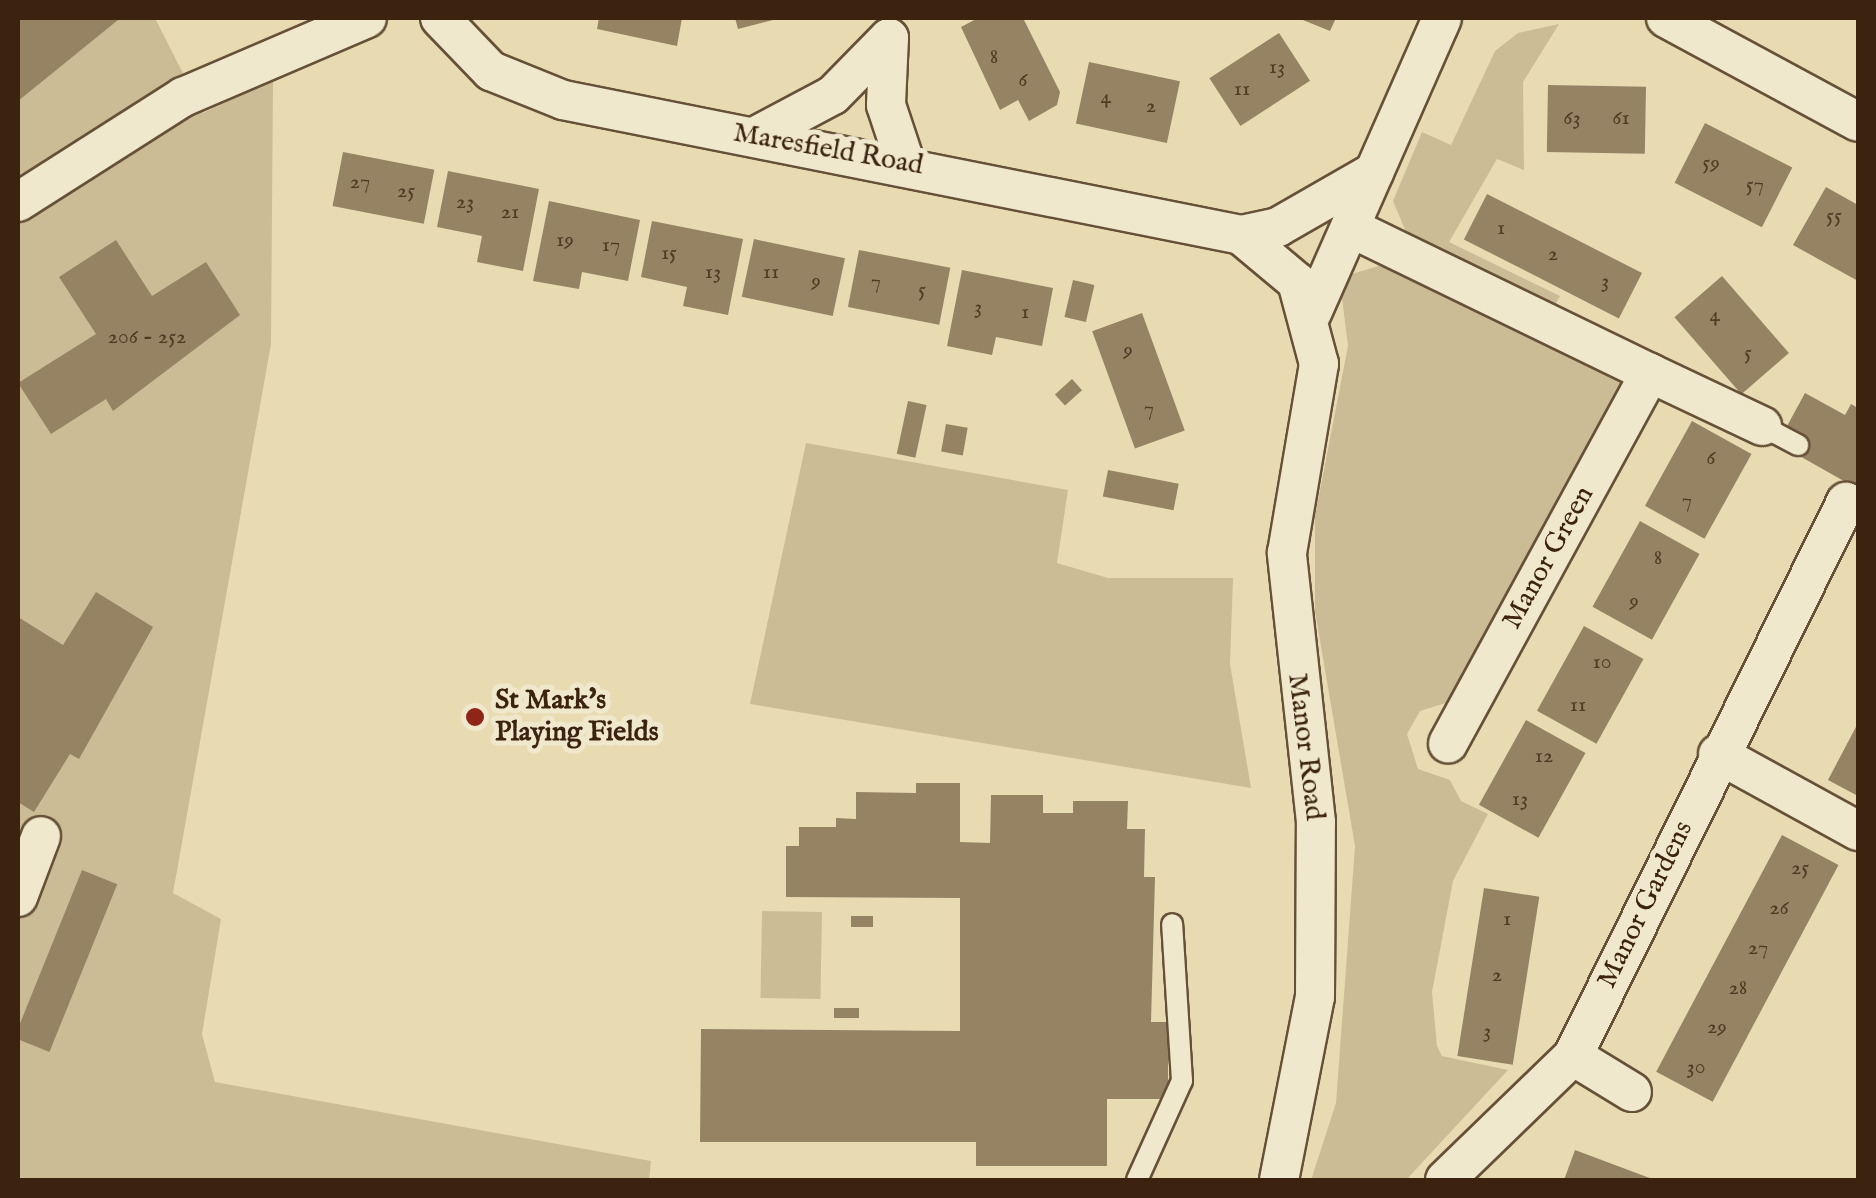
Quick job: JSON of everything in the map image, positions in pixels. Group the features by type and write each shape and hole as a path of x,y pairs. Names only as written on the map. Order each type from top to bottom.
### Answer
{"street":[{"path":"18,202 182,97 366,18"},
{"name":"Maresfield Road","path":"440,18 474,58 536,92 754,137 906,162 1241,235"},
{"path":"1312,313 1353,230 1374,172 1442,18"},
{"path":"1666,18 1858,122"},
{"path":"754,137 833,95 893,28"},
{"path":"893,28 886,104 906,162"},
{"path":"1241,235 1278,227 1374,172"},
{"path":"1353,230 1762,426"},
{"name":"Manor Road","path":"1241,235 1282,264 1312,313 1319,364 1287,553 1319,908 1312,1014 1280,1180"},
{"name":"Manor Green","path":"1448,743 1650,372"},
{"name":"Manor Gardens","path":"1445,1180 1573,1056 1718,754 1846,502"},
{"path":"1718,754 1858,831"},
{"path":"18,897 31,850"},
{"path":"1573,1056 1632,1092"}],"lane":[{"path":"1762,426 1798,445"},
{"path":"1137,1180 1182,1081 1172,924"}],"shaded area":[{"path":"18,18 155,18 203,113 273,80 271,344 173,893 221,919 202,1034 215,1082 651,1161 649,1180 18,1180"},
{"path":"1559,24 1523,82 1524,170 1497,159 1449,242 1560,296 1552,310 1409,239 1393,201 1422,132 1451,145 1495,51 1518,33"},
{"path":"1388,263 1621,377 1624,389 1452,701 1420,711 1407,734 1418,769 1450,780 1461,801 1488,814 1453,881 1432,992 1437,1046 1442,1056 1508,1070 1406,1180 1311,1180 1336,1103 1355,846 1315,611 1315,516 1348,346 1341,290 1352,274"},
{"path":"806,443 1068,490 1057,563 1108,578 1233,578 1230,664 1251,788 750,704"},
{"path":"762,911 822,912 820,999 760,998"}],"building":[{"path":"18,18 116,18 118,20 18,101"},
{"path":"599,18 682,18 677,46 597,29"},
{"path":"735,18 777,18 777,19 738,29"},
{"path":"978,18 1023,18 1060,92 1057,105 1029,121 1018,100 1000,110 961,27"},
{"path":"1298,18 1336,18 1330,31"},
{"path":"1279,33 1310,81 1240,126 1209,78"},
{"path":"1089,62 1180,81 1167,143 1076,124"},
{"path":"1548,85 1646,87 1645,154 1547,152"},
{"path":"1705,123 1792,167 1762,227 1675,183"},
{"path":"343,152 434,170 424,224 333,206"},
{"path":"448,171 539,189 523,271 477,262 482,236 437,227"},
{"path":"1826,187 1858,205 1858,281 1793,245"},
{"path":"1487,194 1642,273 1619,318 1464,239"},
{"path":"549,201 640,220 628,281 582,272 579,289 533,281"},
{"path":"652,221 743,239 728,315 683,306 687,287 641,277"},
{"path":"754,239 845,258 833,316 742,297"},
{"path":"116,240 152,296 206,262 240,315 113,411 106,399 51,434 18,383 96,334 59,277"},
{"path":"859,250 950,268 939,325 848,307"},
{"path":"962,270 1053,288 1042,346 996,337 992,355 947,346"},
{"path":"1722,276 1789,353 1741,394 1674,317"},
{"path":"1073,280 1094,285 1086,322 1064,317"},
{"path":"1142,313 1185,430 1135,449 1092,331"},
{"path":"1072,379 1082,390 1065,406 1055,394"},
{"path":"1805,393 1845,415 1851,404 1858,408 1858,489 1796,454 1786,428"},
{"path":"908,401 927,405 915,458 897,454"},
{"path":"1692,421 1751,454 1704,539 1645,506"},
{"path":"946,424 968,428 963,455 941,452"},
{"path":"1108,470 1179,484 1174,510 1103,497"},
{"path":"1640,521 1699,554 1652,640 1592,607"},
{"path":"96,592 153,627 79,759 70,754 34,812 18,802 18,617 63,645"},
{"path":"1584,626 1643,659 1596,744 1537,711"},
{"path":"1526,720 1585,753 1538,838 1479,805"},
{"path":"1858,723 1858,796 1828,780"},
{"path":"916,783 960,783 960,842 990,843 991,795 1043,795 1043,813 1073,813 1073,801 1128,801 1127,829 1145,829 1144,877 1155,877 1151,1022 1168,1022 1168,1099 1107,1099 1107,1166 976,1166 976,1142 700,1142 701,1029 960,1031 960,898 786,897 786,846 799,846 799,827 836,827 836,818 856,819 856,792 916,793"},
{"path":"1782,835 1839,865 1713,1102 1656,1072"},
{"path":"82,870 117,884 49,1052 18,1039 18,1028"},
{"path":"1484,888 1539,897 1513,1065 1457,1056"},
{"path":"851,916 873,916 873,927 851,927"},
{"path":"834,1008 859,1008 859,1018 834,1018"},
{"path":"1575,1150 1655,1180 1564,1180"}],"place":[{"name":"St Mark's Playing Fields","path":"475,717"}]}
